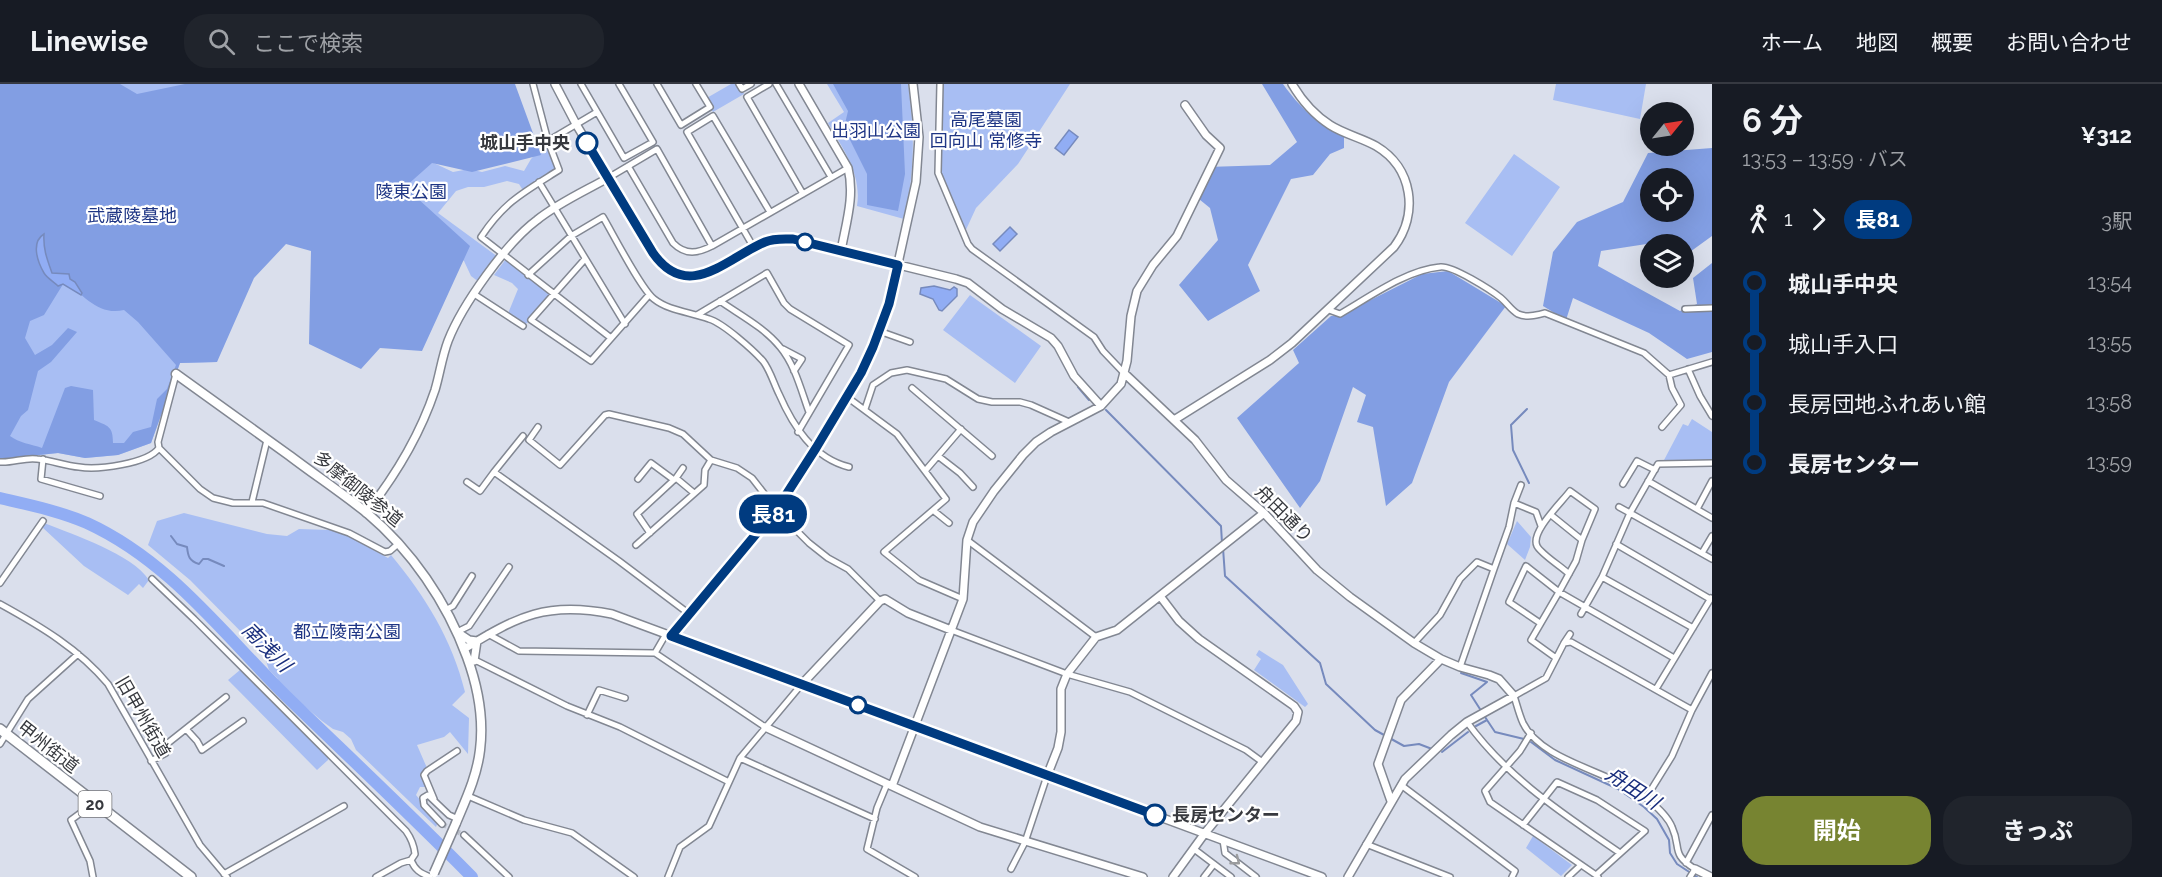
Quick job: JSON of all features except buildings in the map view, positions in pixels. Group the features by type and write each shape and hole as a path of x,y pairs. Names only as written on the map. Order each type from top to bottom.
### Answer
{"highway":[{"name":"甲州街道","path":"3,732 191,877"}],"main road":[{"name":"多摩御陵参道","path":"176,374 366,513 398,544 424,576 457,632 472,662 481,709 481,740 477,769 468,796 432,876"}],"street":[{"path":"533,84 548,141 559,170 517,196 495,215 481,237 611,338"},
{"path":"555,84 576,124 657,260 670,270 688,276 699,276 712,272 774,239 793,239 947,276 968,283 1002,309 1051,338 1058,346 1074,376 1101,406"},
{"path":"581,84 624,158 653,142 619,84"},
{"path":"657,84 681,125 710,108 696,84"},
{"path":"739,84 742,89 751,84"},
{"path":"769,84 747,97 802,194"},
{"path":"776,84 831,177"},
{"path":"800,84 848,168 851,180 851,198 841,251"},
{"path":"655,653 668,634 777,509 861,373 889,304 912,204 919,161 914,84"},
{"name":"舟田通り","path":"940,84 938,173 972,249 1094,337 1103,351 1205,450 1226,480 1264,513 1317,570 1350,597 1414,643 1441,659 1499,679 1514,696 1523,724 1542,744 1557,754 1618,781 1646,798 1669,821 1673,829 1677,852 1686,863"},
{"path":"1174,420 1292,344 1400,240 1408,220 1409,193 1401,171 1391,157 1376,146 1333,127 1319,117 1304,103 1292,84"},
{"path":"915,877 867,849 877,808 890,785 916,726 963,599 967,540 979,511 1023,455 1051,432 1101,406 1121,384 1125,373 1131,316 1137,291 1153,265 1176,236 1220,148 1206,135 1185,105"},
{"path":"548,141 597,112"},
{"path":"754,248 687,132 713,116 770,212"},
{"path":"366,513 387,487 410,449 435,391 448,340 462,312 503,256 537,220 657,149 712,246"},
{"path":"628,166 678,248 697,253 848,168"},
{"path":"539,182 625,324"},
{"path":"528,275 571,236 603,217 649,295 663,306 712,320 755,352 765,364 798,432 816,448 849,467"},
{"path":"585,259 531,320 591,362 649,295"},
{"path":"1329,310 1340,314 1385,286 1421,272 1444,267 1492,292 1517,313 1533,315 1545,313 1644,353 1669,375 1672,388 1681,405 1662,427"},
{"path":"697,315 767,273 784,303 795,314 849,345 798,432"},
{"path":"474,294 523,326"},
{"path":"720,301 771,337 782,348 802,359 794,371"},
{"path":"1685,309 1712,308"},
{"path":"879,331 907,341 908,332"},
{"path":"782,348 794,371 809,412"},
{"path":"1669,375 1712,362"},
{"path":"1688,369 1712,416"},
{"path":"865,409 873,385 891,372 907,370 946,379 978,399 1026,404 1070,422"},
{"path":"176,374 158,442 159,448 200,489 213,498 233,503 263,503 349,533 385,552 398,544"},
{"path":"912,388 992,456"},
{"path":"847,397 897,434 946,499 884,552 919,580 963,599"},
{"path":"538,427 529,440 560,465 604,415 609,414 669,428 683,434 711,460 737,468 752,478 809,543 828,558 848,569 880,601"},
{"path":"925,471 960,429"},
{"path":"467,482 480,491 523,436"},
{"path":"252,502 267,440"},
{"path":"0,462 43,459 79,467 102,468 148,456 159,448"},
{"path":"938,456 960,472 973,488"},
{"path":"43,459 41,479 100,496"},
{"path":"636,545 704,485 705,470 711,460"},
{"path":"1623,484 1637,461 1655,470"},
{"path":"638,479 651,463 694,493"},
{"path":"1581,614 1602,577 1630,513 1658,464 1712,463"},
{"path":"650,533 637,514 675,479 683,468"},
{"path":"494,472 620,561 688,613"},
{"path":"1648,481 1712,518"},
{"path":"1697,509 1712,481"},
{"path":"1460,667 1509,527 1521,485"},
{"path":"1556,658 1531,640 1560,592 1576,561 1595,509 1570,491 1541,526 1535,539 1537,547 1569,574"},
{"path":"1514,503 1536,512 1541,526"},
{"path":"1619,507 1712,559"},
{"path":"934,511 949,523"},
{"path":"1011,869 1025,842 1058,748 1061,732 1061,689 1066,674 1096,637 1117,630 1264,513"},
{"path":"1551,515 1582,540"},
{"path":"0,583 43,521"},
{"path":"1702,553 1712,536"},
{"path":"967,540 1096,637"},
{"path":"1616,544 1711,598 1656,689"},
{"path":"1414,643 1440,615 1460,579 1477,562 1494,569"},
{"path":"1540,623 1509,602 1526,566 1560,592 1674,658"},
{"path":"477,641 469,640 457,632 469,626 509,567"},
{"path":"445,610 453,606 472,576"},
{"path":"1602,577 1693,628"},
{"path":"152,579 194,618 406,831 415,851 411,860"},
{"path":"1160,596 1179,621 1199,639 1294,706 1298,712 1296,721 1205,833 1173,877"},
{"path":"668,877 680,847 709,826 740,758 802,684 880,601 885,599 908,613 1066,674 1130,692 1246,750 1262,761"},
{"name":"旧甲州街道","path":"0,604 46,630 78,654 108,684 200,845 225,876"},
{"path":"464,649 488,634 527,616 570,608 612,614 1322,877"},
{"path":"488,634 519,651 655,653 765,727 980,827 1143,877"},
{"path":"1348,877 1405,779 1467,722 1546,678 1570,634"},
{"path":"477,641 472,662 483,664 587,715 620,727 729,782"},
{"path":"1564,643 1571,642 1692,710"},
{"path":"0,744 3,732 28,699 78,654"},
{"path":"1391,801 1378,764 1386,741 1401,700 1441,659"},
{"path":"474,677 483,664"},
{"path":"1646,798 1672,756 1692,710 1712,673"},
{"path":"587,715 599,690 625,698"},
{"path":"151,761 166,753 168,743 226,697"},
{"path":"186,729 202,750 243,721"},
{"path":"1467,722 1484,745 1542,799 1620,853"},
{"path":"1523,825 1557,782 1597,800 1645,831 1597,876 1523,825 1490,802 1485,791 1507,767 1531,733"},
{"path":"434,800 424,775 457,751"},
{"path":"740,758 875,819"},
{"path":"1401,786 1515,871 1512,877"},
{"path":"442,824 422,801 428,795 457,821"},
{"path":"468,796 524,820 572,833 634,877"},
{"path":"93,877 90,861 71,820 94,803"},
{"path":"225,876 344,806"},
{"path":"1711,877 1694,870 1686,863 1712,815"},
{"path":"464,835 509,877"},
{"path":"1223,840 1225,853 1256,877"},
{"path":"1366,844 1450,877"},
{"path":"1194,849 1230,877"},
{"path":"411,860 419,872 432,876"},
{"path":"376,877 400,863 411,860"},
{"path":"1204,877 1214,864"},
{"path":"1568,877 1581,865"},
{"path":"1690,877 1694,870"}],"green space":[{"name":"武蔵陵墓地","path":"0,84 231,84 217,362 180,363 151,443 118,455 85,458 58,453 0,459"},
{"path":"0,84 120,84 137,94 185,84 515,84 541,155 472,172 432,163 405,187 470,246 422,351 380,348 361,369 309,344 311,251 286,244 254,278 217,362 180,363 151,443 118,455 85,458 58,453 0,459","holes":["65,281 99,307 115,311 124,310 138,322 176,365 167,389 157,399 151,427 133,432 124,443 113,443 109,427 94,420 93,390 71,386 65,388 42,448 10,436 21,416 28,410 38,371 51,362 77,332 68,328 52,345 35,355 25,338 30,321 44,315"]},
{"path":"731,84 739,84 744,94 713,112 705,99"},
{"name":"出羽山公園","path":"827,84 908,84 913,152 904,219 857,206 857,183 854,173 828,123 844,112"},
{"name":"出羽山公園","path":"833,84 901,84 905,174 898,211 867,205 867,174 844,128 848,111"},
{"name":"高尾墓園 回向山 常修寺","path":"940,84 1070,84 1018,164 976,208 964,234 938,173"},
{"path":"1262,84 1283,84 1310,114 1325,126 1344,136 1344,148 1330,154 1313,175 1291,179 1248,265 1260,291 1208,321 1179,285 1218,240 1210,208 1194,195 1207,167 1270,165 1297,142"},
{"path":"1556,84 1646,84 1643,102 1640,102 1640,119 1553,100"},
{"name":"陵東公園","path":"548,141 559,170 524,192 519,184 507,181 456,191 438,213 498,257 479,282 471,276 464,261 440,241 283,220 406,150 453,172 469,169 482,172 505,166 524,171 531,159"},
{"path":"1712,148 1712,236 1694,249 1694,234 1640,234 1640,245 1601,251 1598,266 1680,311 1697,304 1694,277 1712,263 1712,352 1687,359 1649,333 1573,298 1566,320 1543,306 1553,252 1577,222 1623,202 1640,169 1640,222 1694,222 1694,168 1640,168 1646,156 1694,156 1694,149"},
{"path":"1514,154 1560,187 1512,256 1465,223"},
{"path":"506,259 553,294 523,326 507,316 518,289 512,283 494,275"},
{"path":"1448,271 1506,306 1449,382 1412,483 1386,506 1373,427 1357,422 1366,395 1353,387 1320,481 1300,508 1237,418 1299,363 1293,350 1331,316 1339,316 1422,274"},
{"path":"970,295 1041,346 1015,383 943,330"},
{"path":"1692,419 1712,432 1712,460 1663,462 1683,424 1688,426"},
{"name":"都立陵南公園","path":"184,513 267,534 287,536 299,529 330,530 348,536 388,558 391,555 415,586 436,619 453,654 465,692 452,705 469,718 468,754 450,732 444,737 417,745 427,768 421,775 426,787 420,787 416,795 438,822 436,827 356,750 351,739 343,732 333,729 302,704 297,703 269,670 264,655 190,580 148,545 157,521"},
{"path":"1517,521 1531,537 1525,560 1507,544"},
{"path":"44,523 86,539 116,554 130,562 149,580 143,588 139,584 128,595 84,566 42,527"},
{"path":"1259,650 1283,665 1308,704 1305,707 1254,670 1261,659 1256,655"},
{"path":"240,670 328,757 328,760 317,770 228,680"},
{"path":"1533,836 1572,865 1561,876 1526,848"}],"shaded area":[{"path":"1069,130 1078,137 1064,155 1055,148"},
{"path":"1010,227 1017,234 1000,251 993,244"},
{"path":"44,234 45,249 52,273 69,274 70,279 75,282 82,293 81,295 63,284 58,286 44,273 37,257 36,247 40,237"},
{"path":"934,286 950,290 954,287 957,289 957,296 942,311 933,299 920,294 921,288"}],"waterway":[{"path":"1078,387 1089,400"},
{"path":"1527,409 1511,425 1513,450 1529,483"},
{"path":"1106,410 1221,526 1222,543"},
{"name":"南浅川","path":"0,498 87,523 144,557 194,600 286,696 472,877"},
{"path":"171,536 177,544 187,547 191,560 199,564 203,559 208,559 224,566"},
{"path":"1223,548 1225,576 1320,663 1326,684 1375,730 1404,746 1419,744 1432,749"},
{"path":"1461,673 1487,682 1471,695 1487,720"},
{"path":"1476,726 1487,720 1495,732 1524,739"},
{"path":"1442,752 1468,732"},
{"name":"舟田川","path":"1531,742 1555,760 1618,789 1644,807 1657,819 1669,840 1670,853 1677,864 1697,877"}],"tunnel":[{"path":"442,824 464,835"}],"bus line":[{"name":"長81","path":"587,143 657,260 670,270 688,276 699,276 712,272 774,239 793,239 898,265 889,304 873,347 861,373 816,448 777,509 671,636 1155,815"}],"place":[{"name":"城山手中央","path":"587,143"},
{"name":"長房センター","path":"1155,815"}]}
